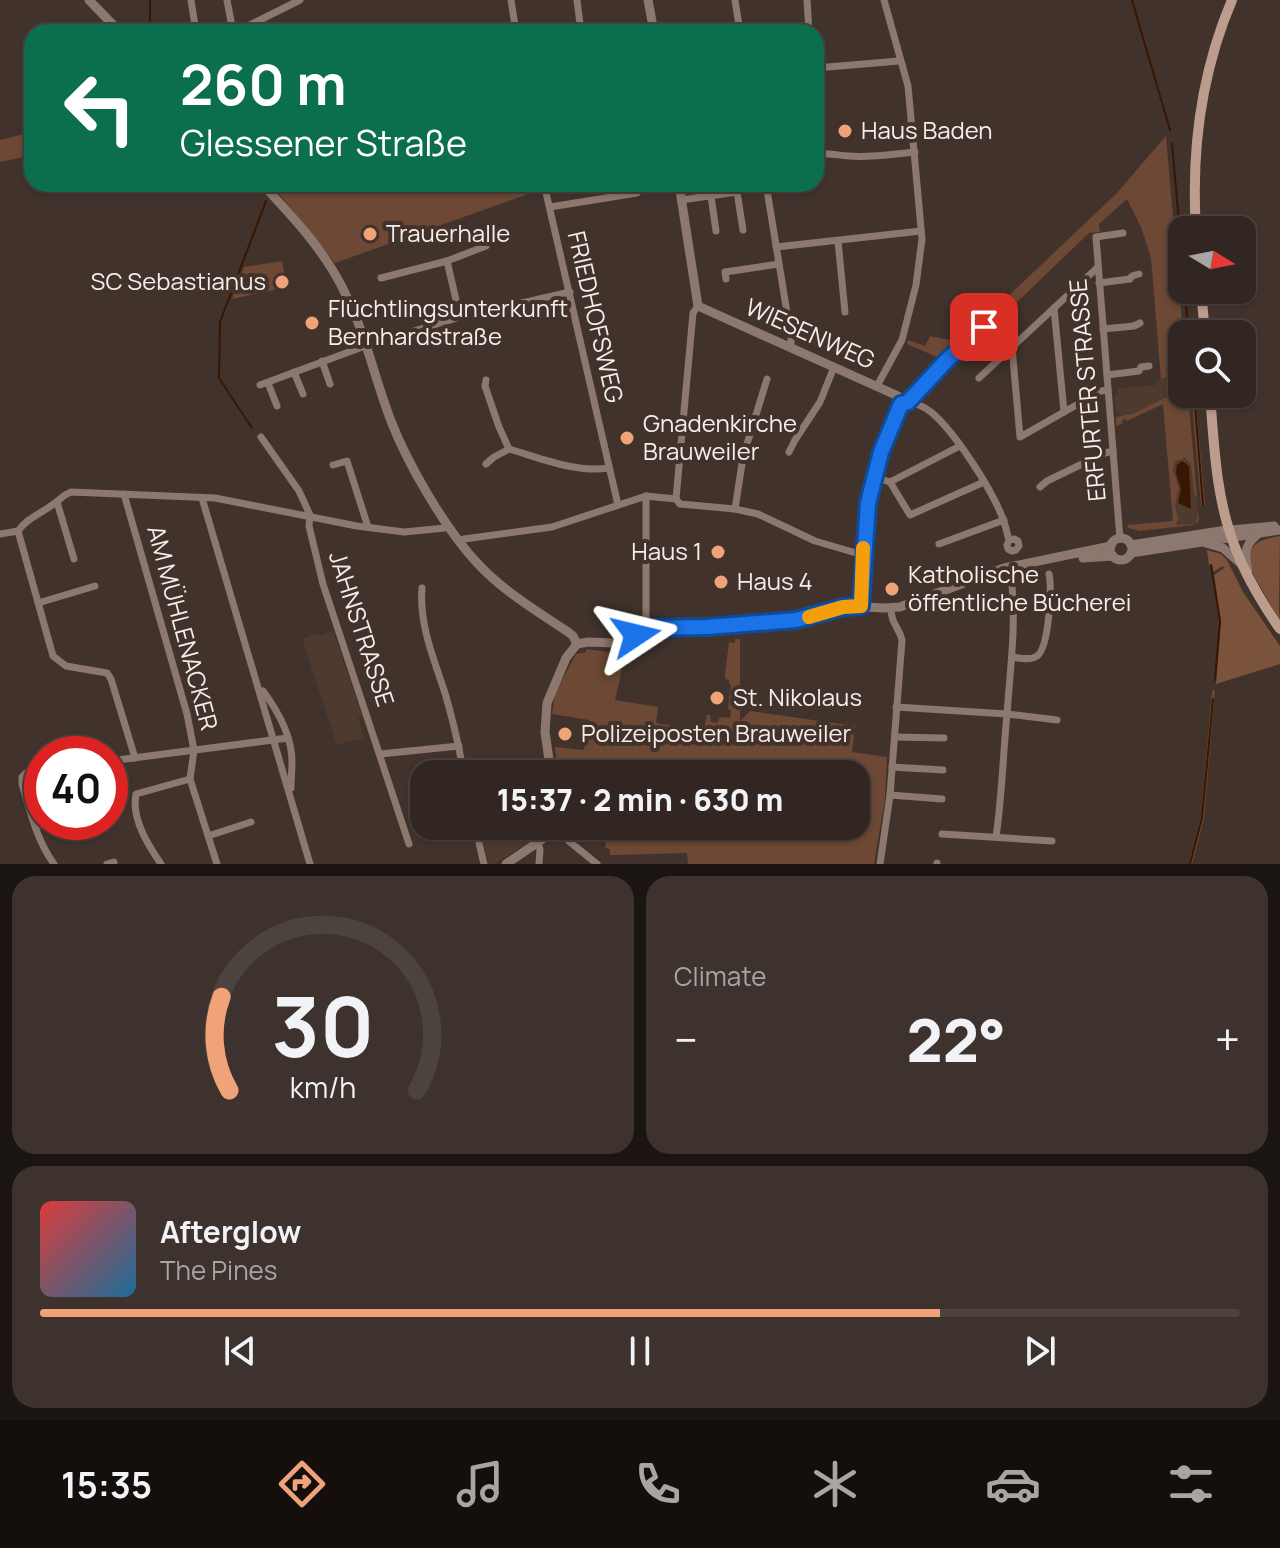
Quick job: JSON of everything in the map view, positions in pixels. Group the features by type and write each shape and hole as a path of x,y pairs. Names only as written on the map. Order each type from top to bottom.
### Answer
{"main road":[{"path":"1196,216 1195,173 1201,105 1212,56 1232,0"},
{"path":"1211,408 1220,491 1231,534 1249,579 1280,629"}],"street":[{"path":"89,0 112,24"},
{"path":"191,0 195,24"},
{"path":"227,0 232,24"},
{"path":"248,24 282,4 300,0"},
{"path":"511,0 515,24"},
{"path":"577,0 580,24"},
{"path":"648,0 652,24"},
{"path":"735,0 739,24"},
{"path":"807,0 808,24"},
{"path":"877,386 897,352 922,252 908,86 884,0"},
{"path":"824,67 899,61"},
{"path":"824,154 846,157 915,152"},
{"path":"269,192 329,262 351,306 399,442 449,526 478,565 568,632 577,644"},
{"name":"FRIEDHOFSWEG","path":"546,192 618,505"},
{"path":"680,192 698,306 693,313 676,499 680,504 758,514 815,541 863,555"},
{"path":"681,200 737,192 743,230"},
{"path":"767,192 791,348"},
{"path":"550,207 637,193"},
{"path":"711,196 716,231"},
{"path":"776,247 921,231"},
{"name":"ERFURTER STRASSE","path":"1120,539 1096,237 1123,233"},
{"path":"838,241 845,312"},
{"path":"381,278 447,261 486,246"},
{"path":"447,261 460,317"},
{"path":"726,279 725,272 779,264"},
{"path":"979,378 1097,267"},
{"path":"1099,283 1130,279 1139,274"},
{"path":"277,406 264,384 322,361 460,317 570,292"},
{"name":"WIESENWEG","path":"698,306 877,386 905,403"},
{"path":"1054,308 1064,412"},
{"path":"1103,329 1140,323"},
{"path":"861,606 868,503 881,452 905,403 984,327"},
{"path":"1012,347 1020,437 1101,391 1108,390"},
{"path":"322,361 330,384"},
{"path":"1107,375 1139,371 1141,367 1149,366"},
{"path":"789,452 820,402 834,367"},
{"path":"294,372 303,394"},
{"path":"735,509 743,457 767,379"},
{"path":"486,380 485,386 509,449"},
{"path":"905,403 930,411 952,433 984,482 1004,520 1009,540"},
{"name":"JAHNSTRASSE","path":"261,437 299,491 310,515 309,526 323,584 409,844"},
{"path":"890,482 960,446"},
{"path":"486,464 509,449 594,470 608,468"},
{"path":"1040,487 1113,451"},
{"path":"333,465 347,461 368,527"},
{"path":"874,477 890,482 910,515 984,482"},
{"path":"135,758 107,673 66,666 53,656 18,531 23,523 71,492 215,498 368,527 414,532 449,526"},
{"name":"AM MÜHLENACKER","path":"124,494 187,714 194,750 190,779 217,864"},
{"path":"461,541 552,527 646,496 676,499"},
{"path":"646,496 646,628"},
{"path":"202,498 310,864"},
{"path":"57,502 74,559"},
{"path":"939,544 1004,520"},
{"path":"1112,551 1118,560 1124,560 1131,549 1280,528"},
{"path":"1131,549 1203,542 1231,534 1257,535 1280,528"},
{"path":"0,534 18,531"},
{"path":"1249,579 1245,554 1248,544 1257,535"},
{"path":"1112,551 1115,541 1120,539 1128,541 1131,549"},
{"path":"1203,542 1223,548 1242,565"},
{"path":"549,760 545,732 547,703 566,658 577,644 624,641 646,628 790,621 843,607 905,606 1004,568 1073,553 1112,551"},
{"path":"1012,657 1037,657 1044,647 1051,585 1049,574"},
{"path":"996,837 1012,657 1012,585"},
{"path":"38,603 95,586"},
{"path":"422,588 427,639 462,760"},
{"path":"880,864 890,795 902,640 891,619 891,608"},
{"path":"259,686 281,719 288,738 292,759 291,798"},
{"path":"896,707 1057,720"},
{"path":"895,737 944,738"},
{"path":"128,759 288,738"},
{"path":"380,754 459,746"},
{"path":"892,767 943,770"},
{"path":"161,864 146,841 134,804 136,794 190,779"},
{"path":"890,795 942,799"},
{"path":"208,836 251,822"},
{"path":"942,834 1052,841"},
{"path":"41,840 54,864"},
{"path":"478,840 484,864"},
{"path":"506,864 542,840"},
{"path":"568,840 597,864"},
{"path":"538,844 539,864"}],"shaded area":[{"path":"24,134 24,157 0,162 0,140"},
{"path":"1166,136 1173,216 1168,216 1168,304 1180,304 1182,320 1168,320 1168,377 1161,379 1151,258 1141,227 1127,199 1099,224 1100,232 1089,233 992,326 985,318 1116,194"},
{"path":"277,192 534,192 335,263"},
{"path":"282,261 287,287 232,299 244,267"},
{"path":"930,336 955,341 937,357 907,344 908,340 925,346"},
{"path":"1168,377 1168,396 1132,414 1120,416 1116,413 1115,395 1118,388 1156,385"},
{"path":"1168,396 1168,408 1189,408 1197,497 1194,494 1191,464 1185,458 1176,461 1173,469 1179,488 1175,505 1176,525 1194,524 1198,508 1199,521 1193,525 1140,531 1128,528 1127,525 1173,521 1163,404 1127,421 1125,419 1116,426 1116,417 1132,414"},
{"path":"1192,408 1196,408 1205,505 1201,505"},
{"path":"1180,459 1187,459 1191,464 1198,508 1194,524 1176,525 1178,484 1173,469"},
{"path":"1182,461 1189,466 1191,509 1178,503 1181,489 1176,473 1177,465"},
{"path":"1280,536 1280,621 1247,558 1260,541"},
{"path":"1207,550 1221,554 1227,560 1243,592 1280,646 1280,664 1216,684 1221,621 1214,575 1224,568 1213,572"},
{"path":"333,630 362,716 358,718 364,738 337,745 302,639"},
{"path":"735,639 740,639 740,721 750,711 855,726 852,752 887,757 885,799 874,864 688,864 687,853 610,855 610,849 605,848 606,840 870,840 870,760 556,760 555,747 584,750 589,720 552,714 555,693 576,654 586,652 586,649 623,654 627,648 615,700 658,707 656,723 681,727 681,731 692,733 693,727 704,729 707,715 710,715 711,722 717,723 720,717 730,718 731,685 725,674 729,642 735,643"},
{"path":"1215,689 1204,819 1192,864 1189,864 1201,818 1212,691"},
{"path":"483,840 532,840 494,864 489,864"}],"waterway":[{"path":"150,0 150,24"},
{"path":"1132,0 1170,130"},
{"path":"1172,143 1178,216"},
{"path":"252,428 219,378 220,322 266,201"},
{"path":"1186,304 1187,320"},
{"path":"1195,408 1203,505"},
{"path":"1211,565 1220,621 1215,680"},
{"path":"1190,864 1202,818 1213,699"}],"slow traffic":[{"path":"809,617 843,607 861,606 863,548"}],"place":[{"name":"Haus Baden","path":"845,131"},
{"name":"Trauerhalle","path":"370,234"},
{"name":"SC Sebastianus","path":"282,282"},
{"name":"Flüchtlingsunterkunft Bernhardstraße","path":"312,323"},
{"name":"Gnadenkirche Brauweiler","path":"627,438"},
{"name":"Haus 1","path":"718,552"},
{"name":"Haus 4","path":"721,582"},
{"name":"Katholische öffentliche Bücherei","path":"892,589"},
{"name":"St. Nikolaus","path":"717,698"},
{"name":"Polizeiposten Brauweiler","path":"565,734"}],"route":[{"path":"636,635 646,628 796,620 843,607 861,606 868,503 881,452 901,404 908,402 946,361 984,327"}]}
